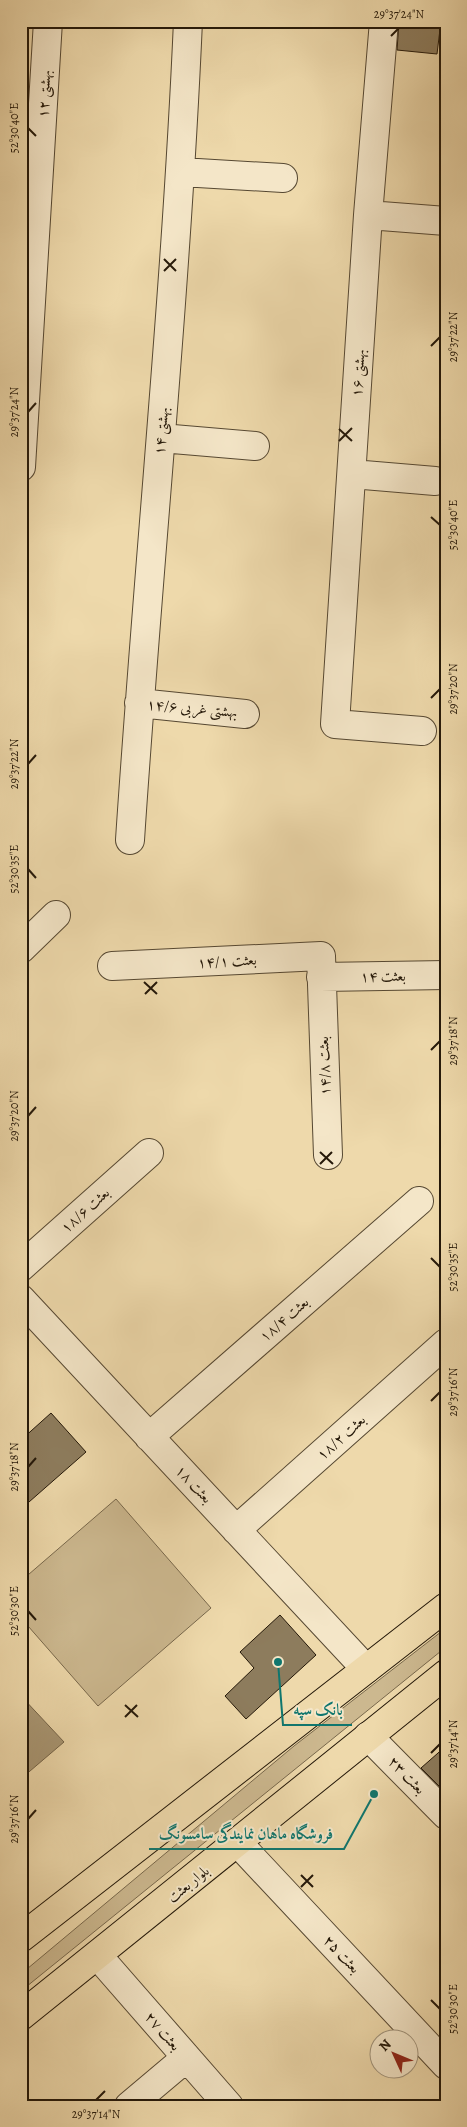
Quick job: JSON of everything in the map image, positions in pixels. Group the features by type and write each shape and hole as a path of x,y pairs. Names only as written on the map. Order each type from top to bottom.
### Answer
{"main road":[{"path":"21,1938 446,1607"},
{"name":"بلوار بعثت","path":"21,2016 98,1956 446,1674"}],"street":[{"name":"۱۲ بهشتی","path":"21,467 48,21"},
{"name":"۱۴ بهشتی","path":"130,840 181,172 188,21"},
{"name":"۱۶ بهشتی","path":"384,21 368,216 335,724 422,731"},
{"path":"181,172 283,178"},
{"path":"368,216 446,222"},
{"path":"160,438 256,446"},
{"path":"352,474 435,482"},
{"name":"۱۴/۶ بهشتی غربی","path":"139,703 245,714"},
{"path":"21,949 56,915"},
{"name":"۱۴/۱ بعثت","path":"112,966 321,956 321,977"},
{"name":"بعثت ۱۴","path":"321,977 446,975"},
{"name":"۱۴/۸ بعثت","path":"321,977 328,1155"},
{"name":"۱۸/۶ بعثت","path":"21,1268 149,1153"},
{"name":"۱۸/۴ بعثت","path":"149,1436 420,1201"},
{"name":"بعثت ۱۸","path":"21,1299 366,1669"},
{"name":"۱۸/۲ بعثت","path":"236,1530 446,1343"},
{"name":"۲۳ بعثت","path":"368,1736 446,1815"},
{"name":"۲۵ بعثت","path":"238,1843 446,2065"},
{"name":"۲۷ بعثت","path":"98,1956 229,2106"},
{"path":"129,2106 186,2058"}],"shaded area":[{"path":"116,1499 211,1608 98,1706 21,1618 21,1581"},
{"path":"446,1628 446,1647 21,1991 21,1974 294,1746"},
{"path":"21,1696 64,1742 23,1777 21,1775"}],"building":[{"path":"399,21 441,21 437,54 397,50"},
{"path":"51,1413 86,1452 21,1509 21,1440"},
{"path":"280,1615 316,1655 246,1719 225,1696 254,1668 240,1652"},
{"path":"446,1746 446,1793 421,1768"}],"place":[{"name":"بانک سپه","path":"278,1662"},
{"name":"فروشگاه ماهان نمایندگی سامسونگ","path":"374,1794"}]}
